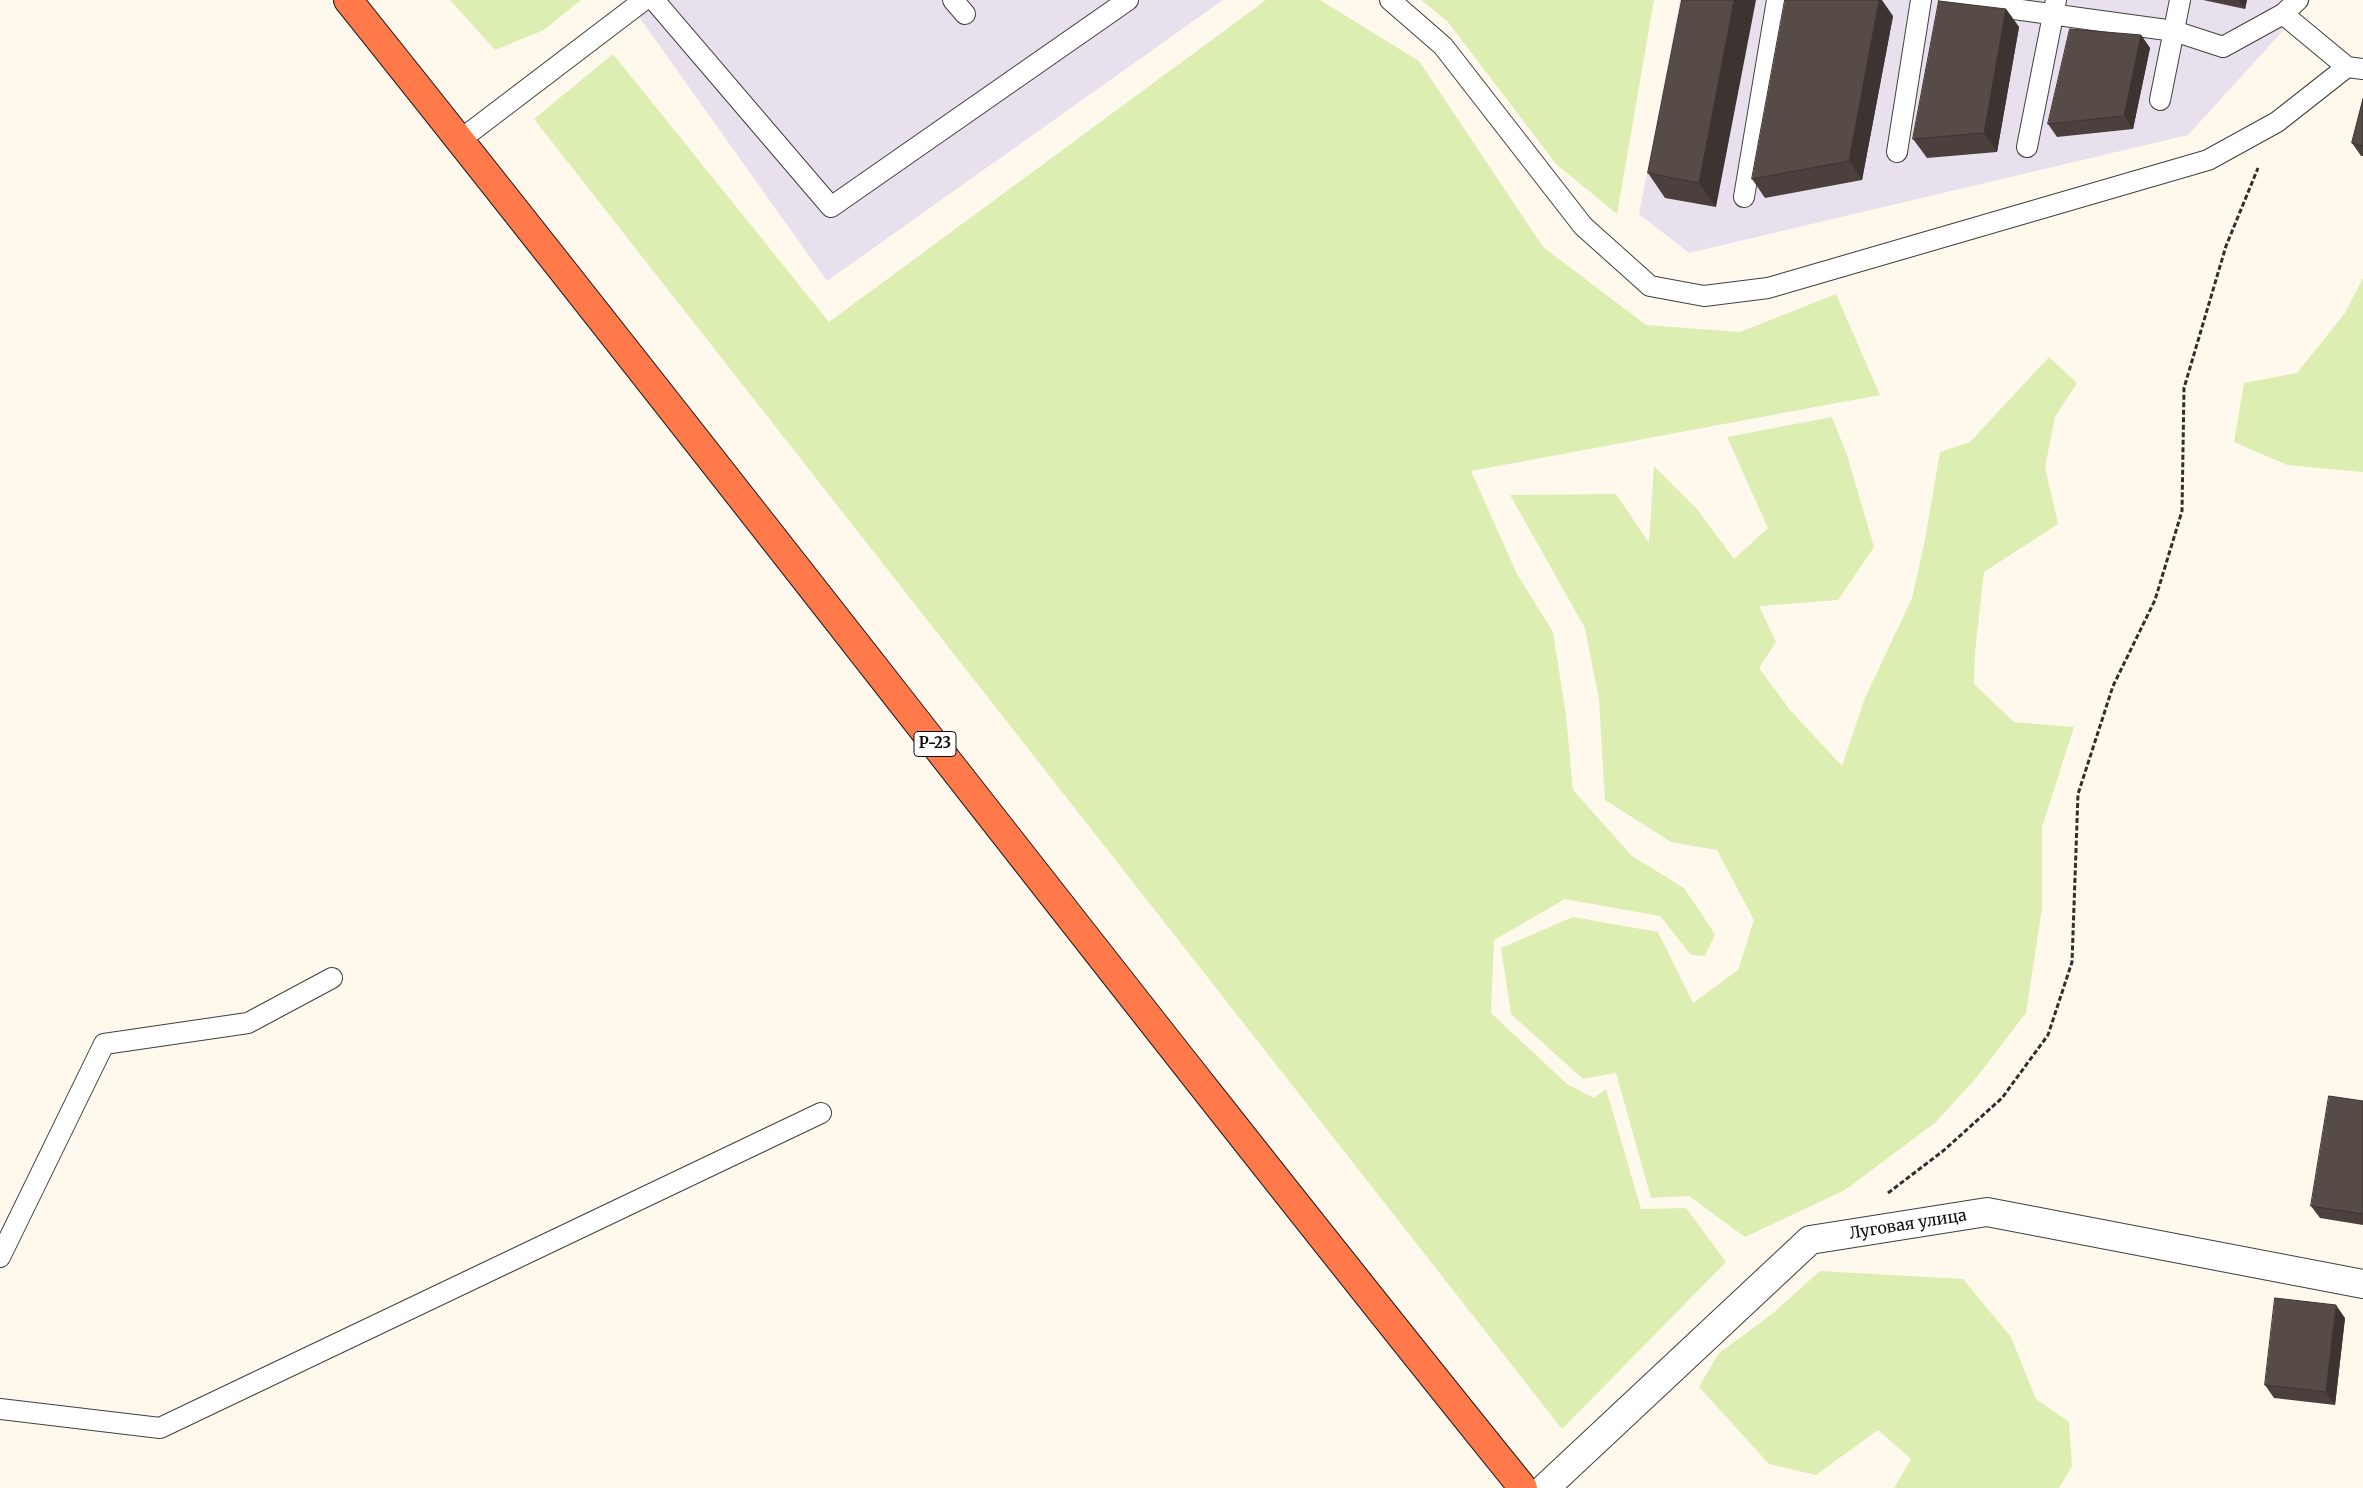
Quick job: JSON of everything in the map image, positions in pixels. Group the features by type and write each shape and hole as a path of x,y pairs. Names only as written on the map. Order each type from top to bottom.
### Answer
{"highway":[{"name":"Р-23","path":"348,0 573,281 1351,1275 1523,1488"}],"street":[{"name":"Луговая улица","path":"1545,1488 1810,1240 1987,1212 2363,1284"}],"lane":[{"path":"460,140 644,0"},
{"path":"654,0 831,207 1128,0"},
{"path":"1390,0 1443,46 1583,226 1650,286 1704,296 1768,288 2208,160 2277,122 2355,68 2283,14"},
{"path":"1744,197 1778,0"},
{"path":"1897,152 1920,0"},
{"path":"1949,0 2055,7 2174,31 2223,47 2283,14 2298,0"},
{"path":"2160,100 2180,0"},
{"path":"2027,147 2055,7"},
{"path":"0,1257 104,1044 248,1023 332,978"},
{"path":"0,1409 160,1428 821,1113"}],"path":[{"path":"1880,1198 1944,1151 2002,1098 2048,1035 2072,962 2078,794 2113,686 2155,600 2182,511 2184,388 2226,246 2277,122"}],"shaded area":[{"path":"627,0 1223,0 827,281"},
{"path":"1680,0 2311,0 2188,135 1689,253 1639,214"}],"green space":[{"path":"450,0 581,0 544,30 495,50"},
{"path":"1266,0 1320,0 1419,61 1543,247 1646,325 1740,332 1836,294 1880,395 1471,471 1517,574 1553,632 1566,715 1573,790 1632,856 1684,888 1715,934 1705,956 1691,955 1660,916 1565,899 1494,940 1491,1013 1567,1084 1594,1098 1606,1089 1641,1209 1686,1208 1726,1262 1562,1429 534,119 613,54 829,322"},
{"path":"1421,0 1654,0 1617,214 1556,164 1448,22"},
{"path":"2363,278 2363,472 2287,465 2234,442 2244,383 2297,373 2345,313"},
{"path":"2049,357 2077,383 2055,417 2045,467 2058,524 1984,572 1975,652 1974,684 2014,722 2074,727 2042,827 2042,908 2026,1013 1976,1078 1936,1122 1845,1190 1745,1237 1689,1196 1651,1198 1616,1073 1583,1079 1511,1014 1501,948 1573,917 1658,932 1693,1003 1738,970 1754,920 1717,850 1671,842 1605,800 1599,700 1585,628 1510,495 1616,494 1649,543 1654,466 1696,508 1734,559 1768,528 1727,437 1832,417 1847,455 1874,547 1838,600 1759,606 1776,642 1759,668 1790,710 1842,766 1865,698 1912,598 1925,540 1940,452 1970,442"},
{"path":"1820,1271 1963,1279 2011,1337 2036,1399 2069,1422 2072,1466 2059,1488 1894,1488 1911,1459 1878,1430 1816,1475 1769,1464 1699,1387 1718,1354 1772,1314"}],"building":[{"path":"1682,0 1734,0 1699,183 1648,173"},
{"path":"1785,0 1879,0 1849,161 1752,179"},
{"path":"1939,1 2006,9 1984,133 1913,139"},
{"path":"2070,29 2141,35 2124,116 2048,124"},
{"path":"2363,99 2363,146 2352,143"},
{"path":"2329,1096 2363,1101 2363,1214 2311,1206"},
{"path":"2275,1298 2336,1305 2326,1392 2265,1385"}]}
